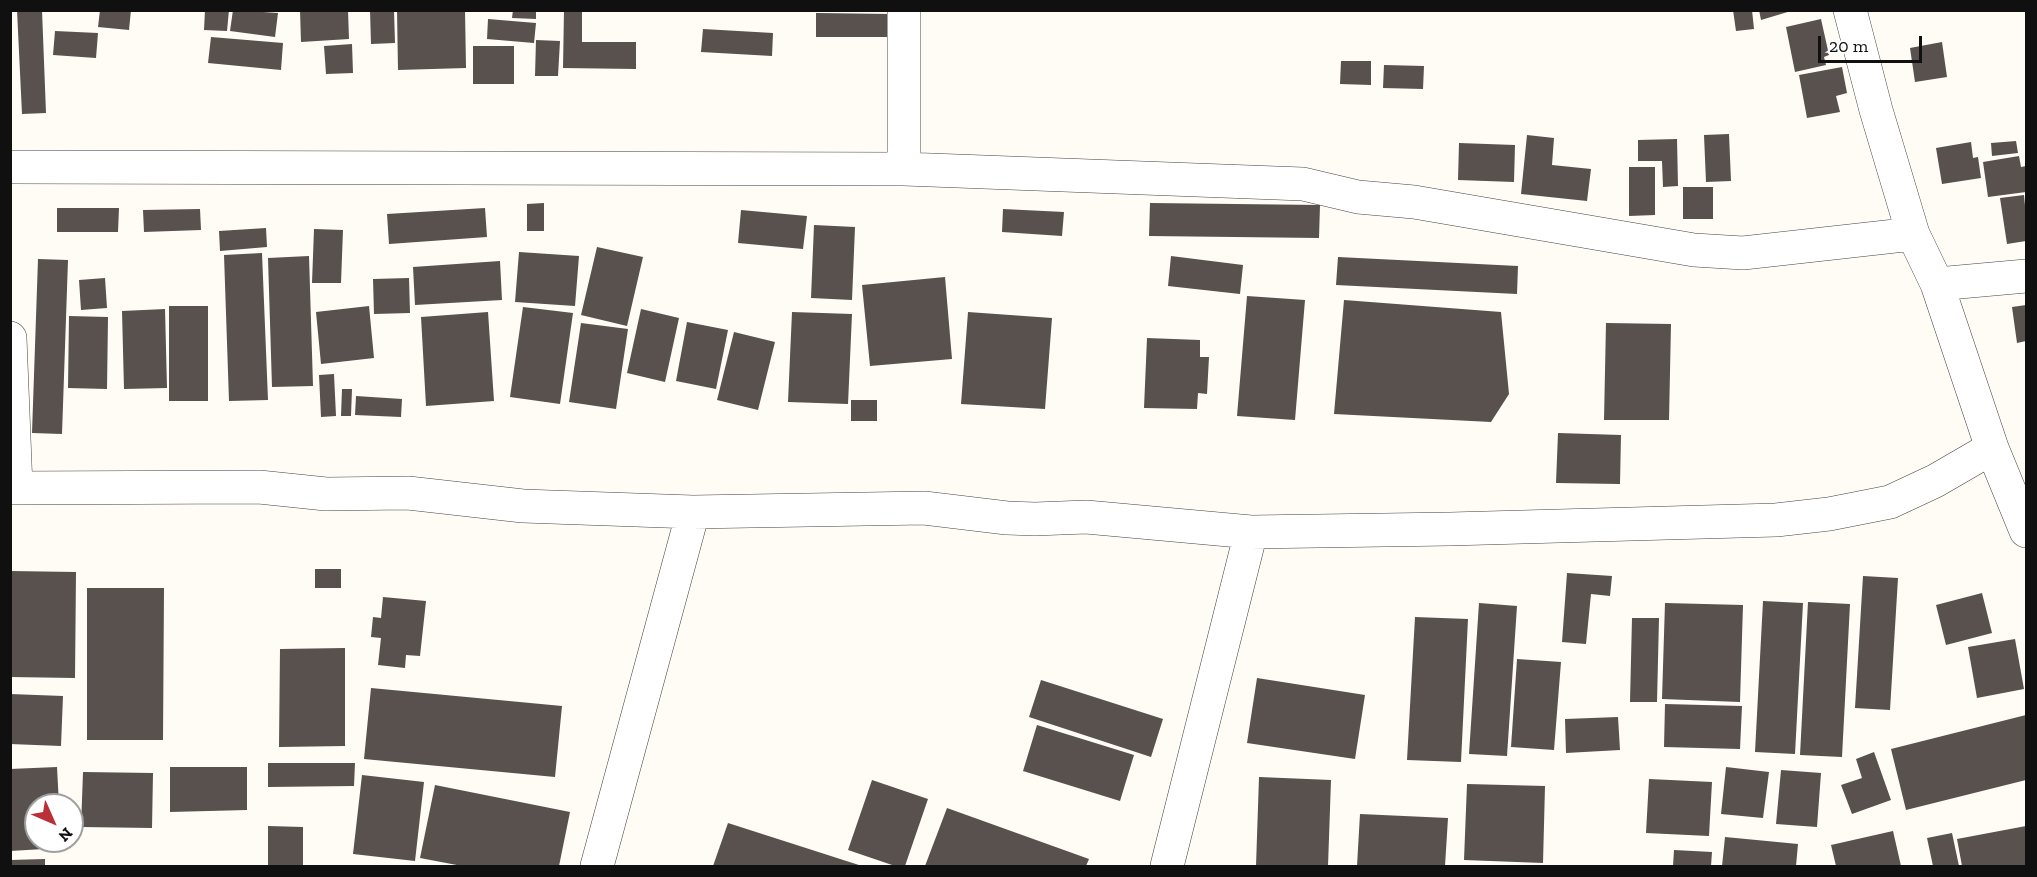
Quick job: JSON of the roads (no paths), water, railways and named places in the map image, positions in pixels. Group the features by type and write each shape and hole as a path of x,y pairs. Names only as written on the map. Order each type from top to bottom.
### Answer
{"street":[{"path":"904,10 904,169"},
{"path":"1850,10 1876,110 1913,234 1937,284 1992,448 2026,531"},
{"path":"10,167 904,169 1303,184 1358,197 1414,202 1694,250 1743,253 1913,234"},
{"path":"1937,284 2026,276"},
{"path":"10,338 13,488 259,487 326,494 408,493 523,506 693,512 924,508 1007,518 1086,517 1251,531 1462,529 1776,520 1819,515 1890,502 1935,481 1992,448"},
{"path":"597,867 693,512"},
{"path":"1167,867 1251,531"}]}
